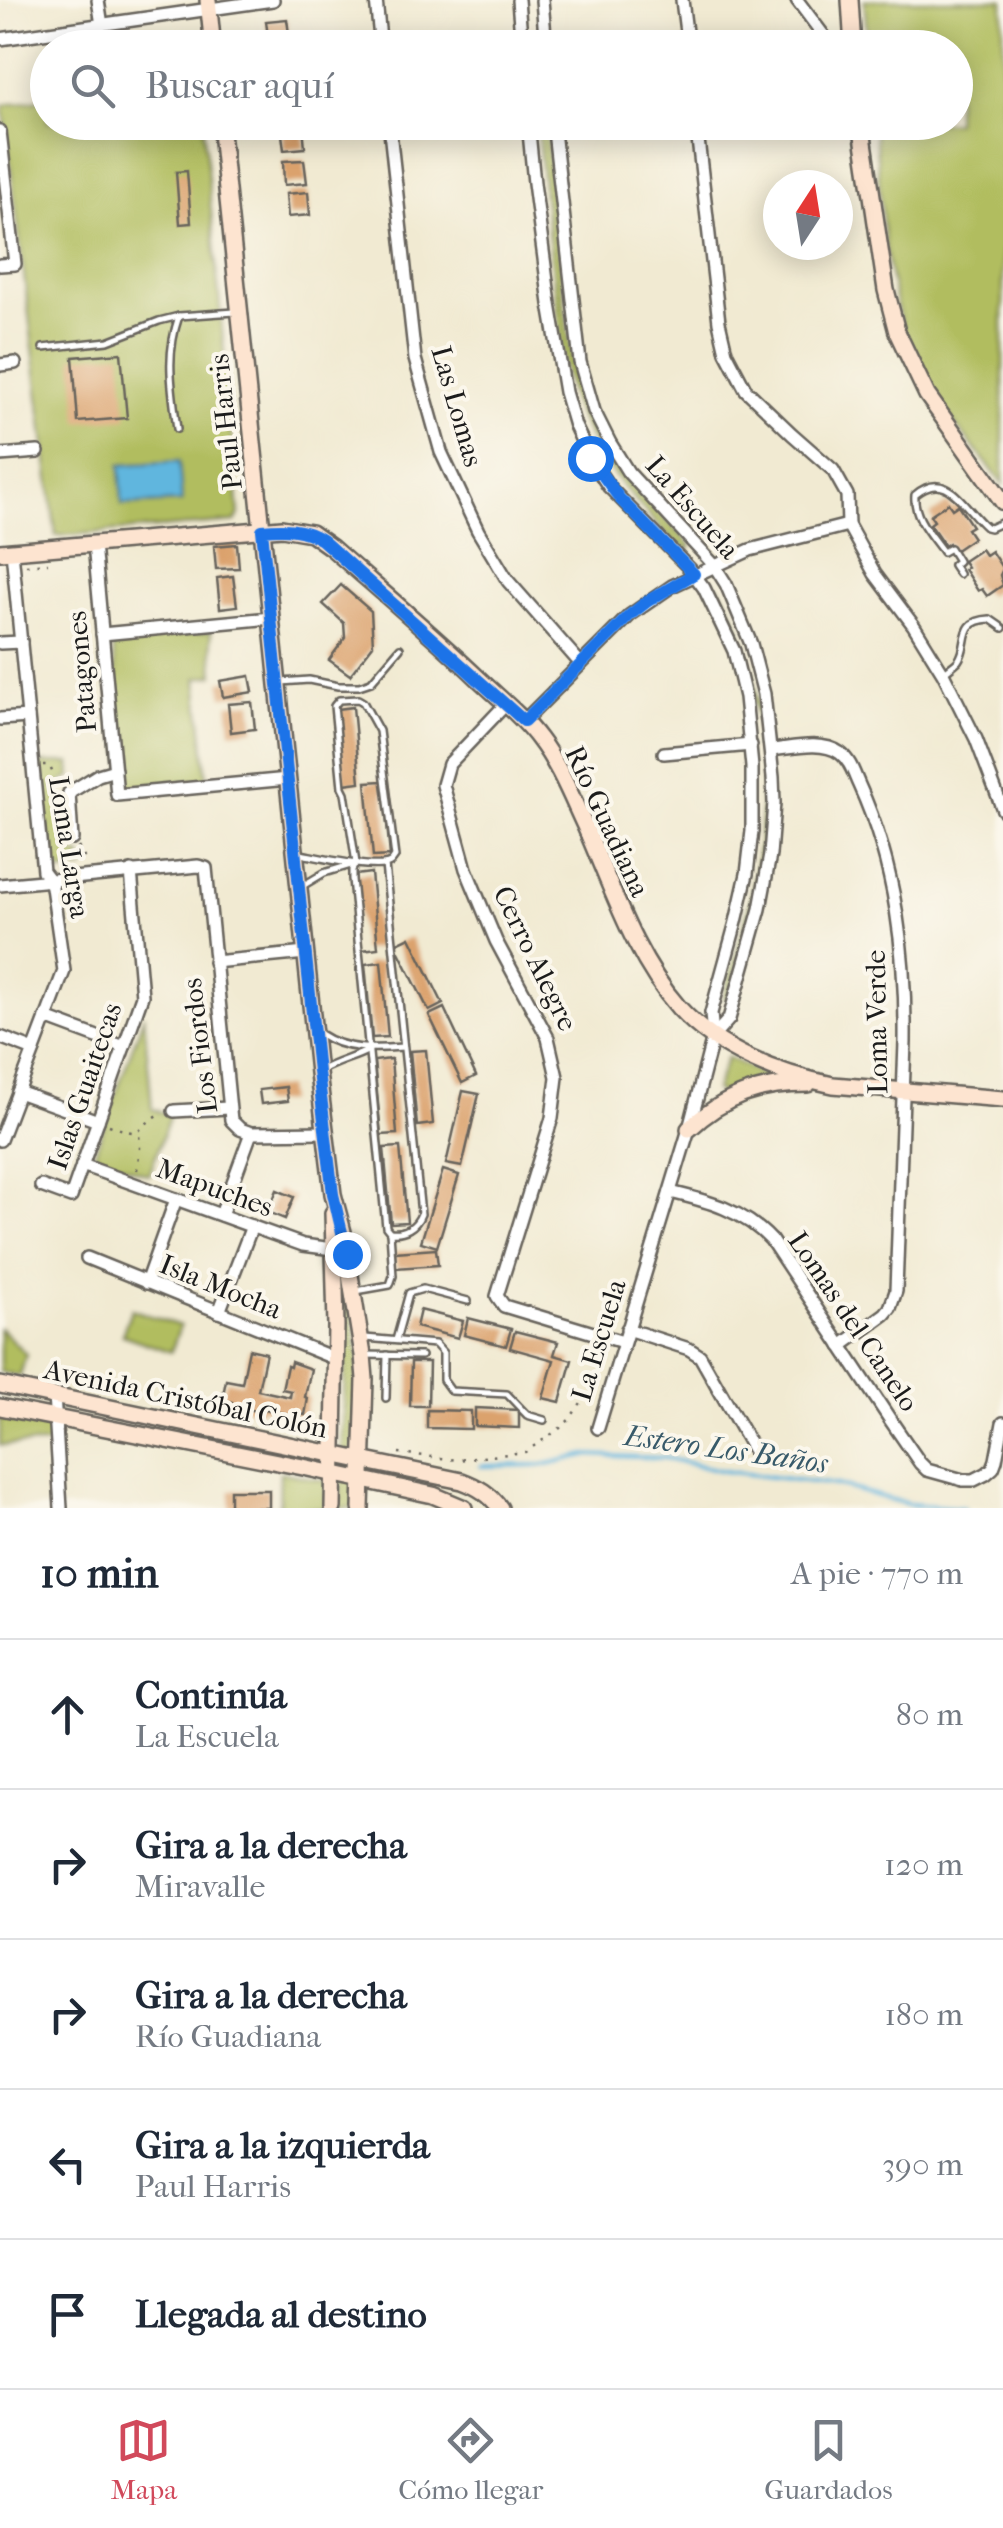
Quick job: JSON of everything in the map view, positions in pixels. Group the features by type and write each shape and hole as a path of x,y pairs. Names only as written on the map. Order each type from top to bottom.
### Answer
{"street":[{"path":"98,0 102,25"},
{"path":"66,30 209,5 273,0"},
{"path":"376,0 380,30"},
{"path":"518,0 520,30"},
{"path":"542,0 544,30"},
{"path":"682,0 686,30"},
{"path":"797,0 820,30"},
{"path":"850,0 851,30"},
{"path":"209,5 211,30"},
{"path":"0,25 1,39 30,35"},
{"path":"0,131 15,264 0,265"},
{"name":"Paul Harris","path":"222,140 333,1194 333,1508"},
{"name":"Las Lomas","path":"391,140 415,359 441,452 464,505 500,568 581,664"},
{"name":"La Escuela","path":"530,140 550,304 575,426 590,458 610,486 704,588 734,651 751,745 753,792 748,863 711,1013 713,1036 689,1129 598,1428"},
{"name":"La Escuela","path":"554,140 571,300 588,392 602,428 628,472 714,565 751,644 764,694 774,803 766,882 729,1019 713,1036"},
{"path":"698,140 719,322 738,379 833,470 847,494 848,525 875,574 914,626 943,674 976,738 1003,810"},
{"path":"864,140 886,290 897,332 926,395 1003,502"},
{"path":"0,364 15,364"},
{"path":"0,455 38,452"},
{"path":"524,721 648,601 694,574 750,550 848,525"},
{"name":"Río Guadiana","path":"6,552 262,530 298,529 322,540 538,737 558,770 641,952 681,1010 713,1036 757,1061 834,1085"},
{"name":"Patagones","path":"94,544 117,795 288,780"},
{"name":"Loma Larga","path":"0,1140 3,1120 18,1092 64,971 50,880 42,872 20,642 6,552"},
{"path":"102,634 271,618"},
{"path":"0,643 20,642"},
{"name":"Cerro Alegre","path":"506,704 449,764 443,785 466,870 496,941 548,1038 558,1077 552,1118 496,1296 504,1306 606,1337 625,1336 689,1348 700,1356 754,1451"},
{"path":"0,719 28,717"},
{"path":"664,753 751,745"},
{"name":"Loma Verde","path":"772,750 831,748 850,764 886,854 900,934 906,1006 894,1300 885,1314 841,1346"},
{"path":"72,839 68,793 115,770"},
{"name":"Los Fiordos","path":"131,871 206,868 228,1108 235,1126 251,1133 325,1132"},
{"path":"0,884 131,871"},
{"name":"Islas Guaitecas","path":"41,1186 71,1197 142,996 131,871"},
{"path":"214,962 306,953"},
{"path":"46,1018 124,1047"},
{"path":"0,1037 34,1050"},
{"path":"689,1129 719,1104 754,1089 792,1084 1003,1099"},
{"path":"18,1092 98,1120"},
{"path":"174,1112 228,1108"},
{"path":"221,1215 251,1133"},
{"name":"Mapuches","path":"82,1165 302,1244 332,1248"},
{"name":"Lomas del Canelo","path":"670,1192 732,1210 762,1230 927,1470 963,1480 986,1474 996,1460 1003,1423"},
{"name":"Paul Harris","path":"333,1194 344,1232 363,1351 361,1508"},
{"path":"146,1282 176,1199"},
{"path":"219,1312 252,1226"},
{"name":"Isla Mocha","path":"87,1258 219,1312 336,1352"},
{"path":"336,1352 363,1351"},
{"name":"Avenida Cristóbal Colón","path":"0,1385 462,1481 484,1491 500,1508"},
{"path":"54,1394 61,1508"},
{"name":"Avenida Cristóbal Colón","path":"0,1407 362,1480 433,1496 464,1508"},
{"name":"Avenida Cristóbal Colón","path":"362,1461 384,1474 438,1488 478,1508"}],"lane":[{"path":"43,348 108,341 179,316 239,311"},
{"path":"178,429 170,348 179,316"},
{"path":"959,574 953,564 958,561 950,548 944,552 918,515 916,495 924,488 942,485 986,526 1003,522"},
{"path":"943,674 959,659 964,637 974,623 990,620 1003,628"},
{"path":"278,682 309,680 360,686 371,682 400,648"},
{"path":"295,852 334,861 356,863 385,866 392,862 396,851 380,731 363,702 352,698 338,700 334,706 342,787 356,863 352,879 393,1280 385,1287 353,1291"},
{"path":"299,888 324,873 356,863"},
{"path":"385,866 421,1214 412,1228 390,1232"},
{"path":"314,1029 340,1044 369,1050 403,1047"},
{"path":"318,1072 369,1050"},
{"path":"396,1340 409,1293 423,1289 468,1301"},
{"path":"363,1351 396,1340 429,1343 439,1348 444,1357 443,1380 451,1391 507,1394 527,1415 544,1420"},
{"path":"363,1351 421,1356"},
{"path":"386,1398 387,1355"}],"path":[{"path":"48,765 58,784"},
{"path":"50,880 72,839 85,861"},
{"path":"98,1120 128,1133 138,1132 159,1114 174,1112"},
{"path":"133,1184 139,1160 138,1132"},
{"path":"400,1453 458,1460 525,1452 558,1430 577,1408 596,1373 606,1337"}],"green space":[{"path":"864,0 1003,0 1003,484 932,392 903,329 883,227 875,140 973,140 973,30 867,30"},
{"path":"30,101 30,140 205,140 239,514 235,522 56,536 3,105"},
{"path":"539,140 547,140 567,327 581,392 598,433 617,464 691,545 689,550 665,532 614,475 576,409 565,371"},
{"path":"712,586 719,587 725,597 743,639 758,698 766,772 761,872 729,999 723,998 746,915 758,850 762,773 753,696 730,624"},
{"path":"211,631 214,675 197,678 207,780 124,788 113,643"},
{"path":"36,763 70,763 71,777 54,786 64,807 69,854 80,854 83,869 47,873"},
{"path":"144,1015 152,1109 170,1115 149,1175 94,1154"},
{"path":"727,1057 769,1078 747,1082 720,1094 715,1090"},
{"path":"344,1260 359,1358 354,1508 340,1508"},
{"path":"131,1309 180,1326 171,1352 122,1335"},
{"path":"0,1328 26,1354 20,1376 0,1372"},
{"path":"0,1418 51,1427 50,1444 0,1445"},
{"path":"280,1472 327,1481 325,1508 279,1508"}],"water":[{"path":"179,461 182,502 122,505 120,465"}],"building":[{"path":"287,19 288,30 267,30 266,21"},
{"path":"283,140 304,140 305,148 284,150"},
{"path":"304,160 307,183 284,185 283,161"},
{"path":"187,171 191,223 180,224 176,172"},
{"path":"308,192 310,215 288,217 286,194"},
{"path":"121,353 127,418 78,422 73,357"},
{"path":"948,503 952,509 958,505 972,526 967,529 973,538 954,551 949,543 945,546 930,524 934,521 930,515"},
{"path":"237,544 239,568 216,569 214,546"},
{"path":"981,549 985,555 991,551 1003,569 1003,585 987,596 982,589 978,591 964,569 967,567 963,561"},
{"path":"233,576 237,606 220,608 217,578"},
{"path":"341,585 371,611 373,645 350,675 329,660 345,638 344,623 323,604"},
{"path":"250,676 253,692 223,697 220,681"},
{"path":"252,702 255,729 231,732 228,704"},
{"path":"353,707 360,782 344,784 337,709"},
{"path":"383,781 390,856 373,857 366,782"},
{"path":"371,873 378,948 362,950 355,875"},
{"path":"410,937 443,1004 429,1011 395,944"},
{"path":"381,962 388,1037 372,1038 365,964"},
{"path":"444,1008 476,1076 462,1083 429,1015"},
{"path":"426,1050 433,1124 417,1126 410,1051"},
{"path":"391,1059 397,1134 381,1135 374,1061"},
{"path":"286,1087 288,1101 261,1104 259,1090"},
{"path":"463,1091 479,1094 462,1167 446,1164"},
{"path":"400,1147 407,1222 391,1223 384,1148"},
{"path":"443,1170 459,1175 437,1247 421,1242"},
{"path":"277,1190 294,1197 285,1219 268,1212"},
{"path":"436,1249 438,1265 396,1268 395,1252"},
{"path":"420,1310 463,1321 458,1338 416,1327"},
{"path":"468,1318 511,1329 506,1346 464,1335"},
{"path":"515,1331 558,1342 554,1355 572,1360 560,1402 543,1398 554,1360 510,1348"},
{"path":"249,1349 266,1353 258,1390 290,1397 291,1391 282,1389 287,1366 291,1362 311,1369 305,1415 260,1408 259,1412 222,1400 226,1380 242,1383"},
{"path":"411,1362 429,1362 428,1406 410,1406"},
{"path":"475,1408 519,1410 519,1428 475,1426"},
{"path":"427,1410 471,1411 471,1429 427,1428"},
{"path":"230,1490 269,1490 269,1508 230,1508"}],"waterway":[{"name":"Estero Los Baños","path":"481,1466 543,1465 586,1455 665,1458 724,1471 837,1485 908,1504 964,1508"}],"route":[{"path":"347,1254 333,1194 318,1072 262,530 298,529 322,540 524,721 630,615 694,574 620,499 590,458"}]}
